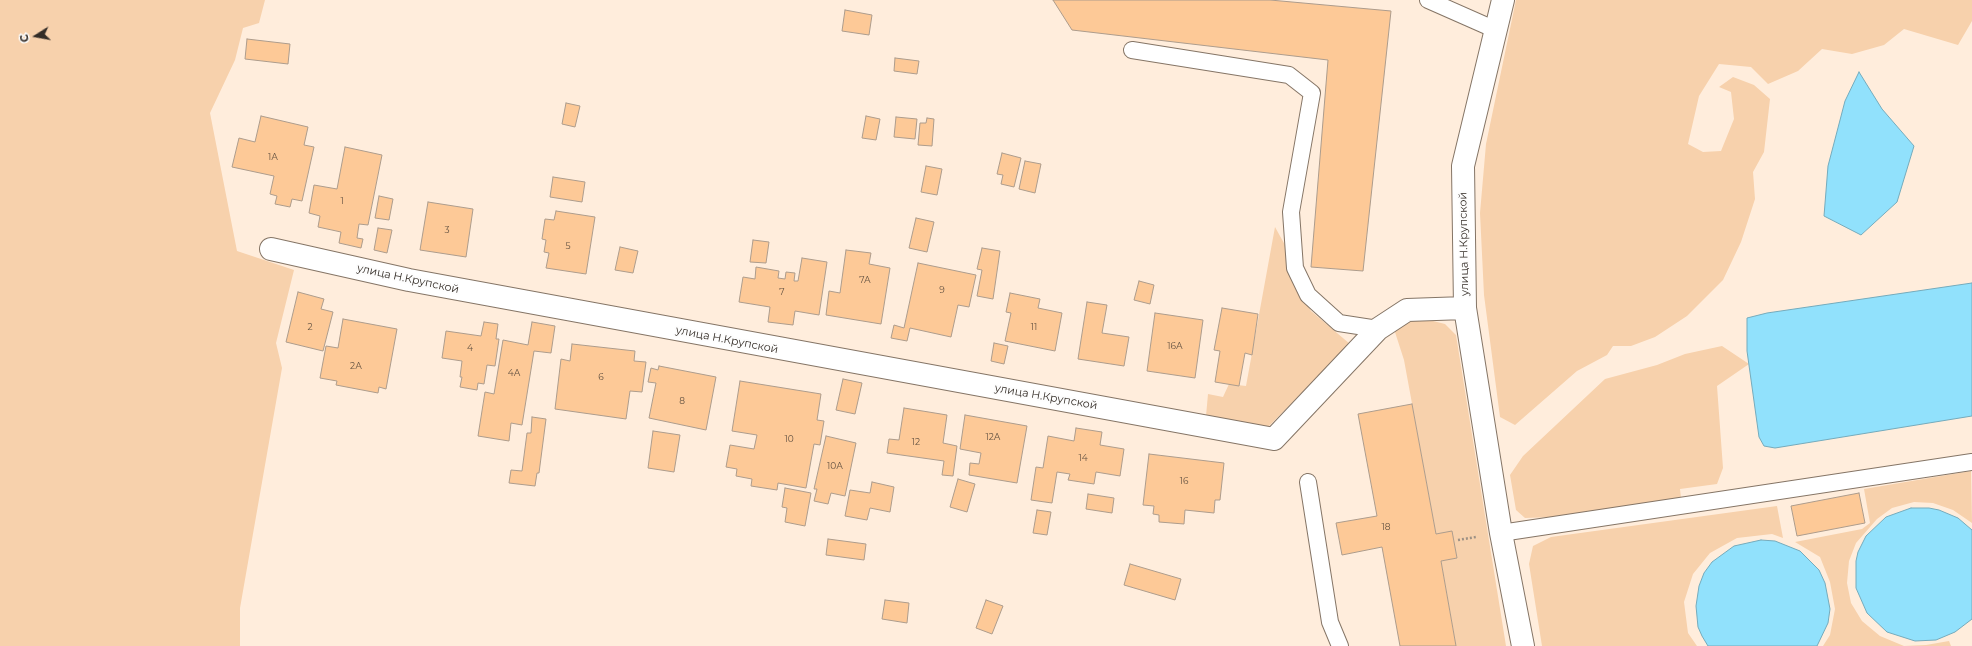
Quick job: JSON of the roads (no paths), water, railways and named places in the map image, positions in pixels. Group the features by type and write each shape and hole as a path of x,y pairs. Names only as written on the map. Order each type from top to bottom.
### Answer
{"street":[{"name":"улица Н.Крупской","path":"271,249 417,282 1274,439 1378,329 1407,310 1465,308 1463,166 1503,0"},
{"path":"1465,308 1501,533 1523,646"}],"lane":[{"path":"1428,0 1496,30"},
{"path":"1132,50 1289,75 1312,93 1291,212 1295,268 1308,295 1339,323 1378,329"},
{"path":"1501,533 1972,462"},
{"path":"1308,482 1330,622 1340,646"}],"water":[{"path":"1859,72 1882,109 1914,146 1897,202 1861,235 1824,216 1828,166 1845,101"},
{"path":"1972,283 1972,416 1775,448 1764,446 1759,437 1747,351 1747,318 1767,313"},
{"path":"1911,508 1929,508 1939,510 1958,518 1972,530 1972,619 1955,632 1936,640 1915,641 1887,632 1867,613 1856,588 1856,561 1858,552 1866,536 1886,517"},
{"path":"1761,540 1775,541 1800,551 1819,570 1825,583 1830,609 1828,623 1817,646 1708,646 1702,636 1698,627 1696,606 1699,586 1704,573 1712,562 1734,546"}]}
